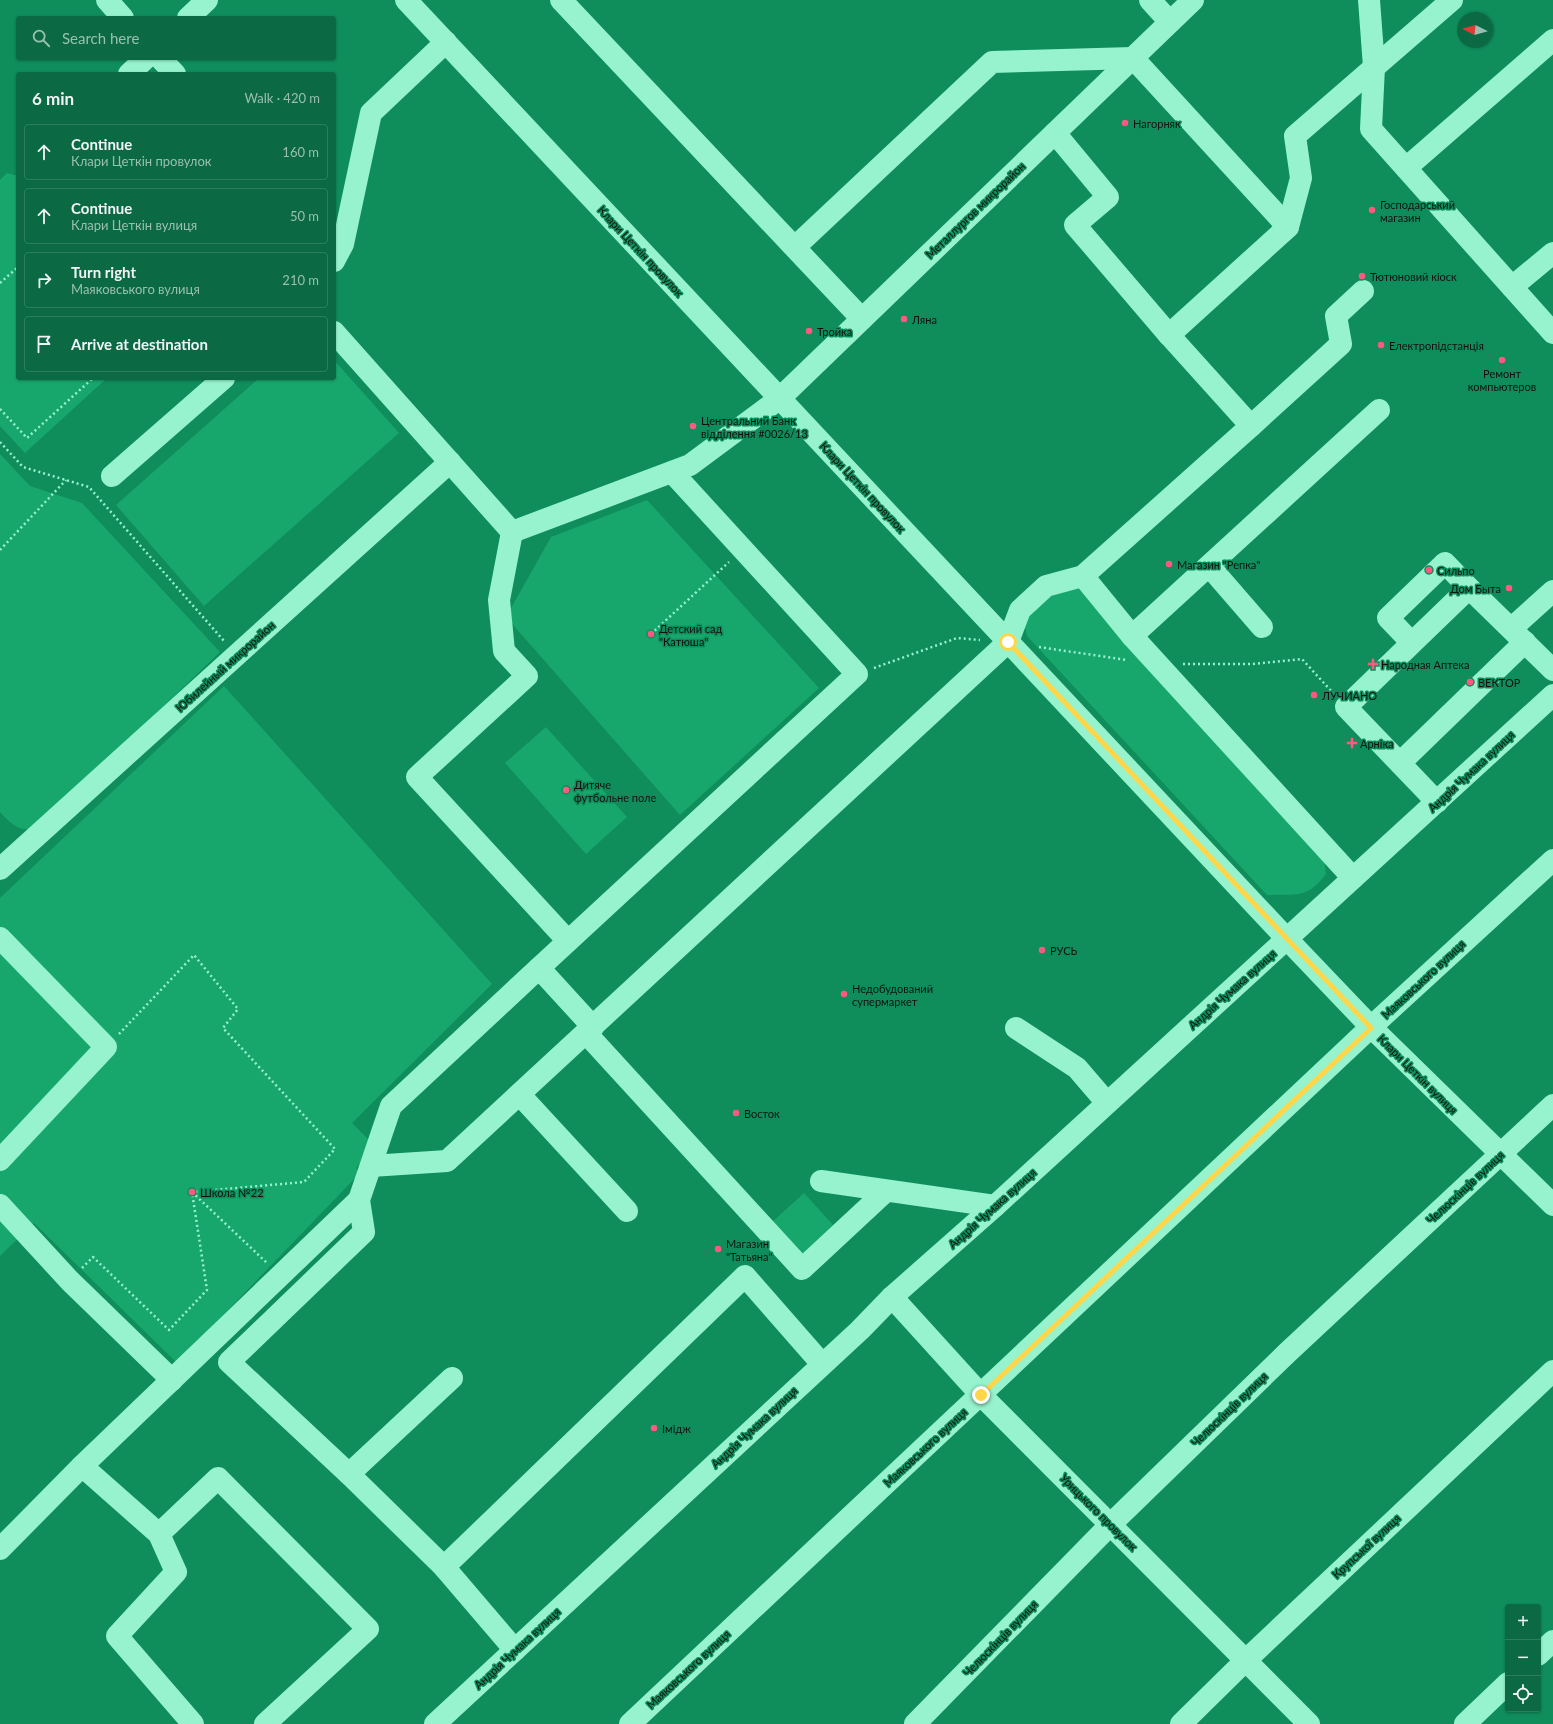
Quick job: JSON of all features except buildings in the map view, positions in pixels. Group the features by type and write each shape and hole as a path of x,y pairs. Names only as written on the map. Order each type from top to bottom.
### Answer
{"street":[{"path":"107,0 121,16"},
{"path":"190,16 207,0"},
{"name":"Клари Цеткін провулок","path":"406,0 1287,939"},
{"path":"561,0 862,319"},
{"path":"1150,0 1170,22"},
{"name":"Металлургов микрорайон","path":"512,532 690,465 779,399 1193,0"},
{"path":"1369,0 1374,67 1371,129 1553,333"},
{"path":"1169,335 1288,227 1301,178 1295,136 1452,0"},
{"path":"1406,168 1553,40"},
{"path":"337,247 371,113 446,42"},
{"path":"795,247 992,62 1133,58 1288,227"},
{"path":"131,72 144,60"},
{"path":"162,60 173,72"},
{"path":"1055,133 1108,197 1074,225 1169,335 1251,426"},
{"path":"1512,287 1553,253"},
{"path":"372,1166 448,1162 1008,642 1020,610 1046,586 1082,576 1341,344 1336,316 1363,291"},
{"path":"336,334 512,532 499,600 504,651 527,676 417,777 568,941"},
{"path":"112,476 222,380"},
{"path":"1132,636 1210,567 1379,410"},
{"name":"Юбилейный микрорайон","path":"0,869 450,462"},
{"path":"0,1549 82,1466 359,1200 372,1166 391,1106 857,674 672,472"},
{"path":"1412,643 1388,618 1445,563 1553,670"},
{"path":"1210,567 1262,627"},
{"path":"1082,576 1132,636 1353,878"},
{"path":"1437,802 1346,707 1469,588"},
{"path":"1400,763 1519,635 1553,591"},
{"name":"Андрія Чумака вулиця","path":"435,1724 892,1297 994,1206 1553,695"},
{"name":"Маяковського вулиця","path":"630,1724 1371,1028 1553,860"},
{"path":"0,938 106,1047 0,1160"},
{"name":"Клари Цеткін вулиця","path":"1287,939 1371,1028 1457,1114 1501,1154 1553,1205"},
{"path":"539,968 590,1030 802,1269 886,1191"},
{"path":"1016,1028 1076,1068 1107,1103"},
{"path":"520,1094 627,1211"},
{"name":"Челюскінців вулиця","path":"916,1724 1111,1524 1287,1352 1553,1105"},
{"path":"821,1181 994,1206"},
{"path":"359,1200 364,1232 229,1362 349,1474 444,1567 515,1650"},
{"path":"0,1205 70,1281 172,1380"},
{"path":"444,1567 745,1276 822,1364"},
{"name":"Урицького провулок","path":"892,1297 981,1395 1309,1724"},
{"name":"Крупської вулиця","path":"1181,1724 1245,1661 1553,1371"},
{"path":"349,1474 452,1378"},
{"path":"82,1466 159,1534 176,1572 117,1636 193,1724"},
{"path":"159,1534 218,1478 368,1629 265,1724"},
{"path":"1541,1652 1553,1641"},
{"path":"1465,1724 1505,1686"}],"path":[{"path":"0,283 16,269"},
{"path":"0,409 27,438 91,380"},
{"path":"0,442 23,467 89,487 236,655"},
{"path":"0,550 66,480"},
{"path":"652,634 743,550"},
{"path":"857,674 957,638 1008,642 1158,664 1252,664 1302,660 1346,707"},
{"path":"106,1047 194,955 238,1009 224,1028 335,1148 304,1182 192,1192"},
{"path":"192,1192 280,1275"},
{"path":"70,1281 93,1258 169,1330 207,1290 192,1192"}],"green space":[{"path":"7,173 16,175 16,380 105,380 25,453 0,426 0,180"},
{"path":"336,362 399,433 204,606 116,505 257,380 336,380"},
{"path":"0,454 30,486 82,503 220,652 38,827 32,829 17,827 0,812"},
{"path":"647,500 819,688 680,815 506,617 551,537"},
{"path":"1056,586 1081,588 1324,859 1326,874 1313,888 1301,894 1267,895 1027,636 1024,623 1026,615"},
{"path":"224,686 492,984 352,1123 376,1147 356,1168 360,1173 177,1363 34,1223 0,1256 0,898"},
{"name":"Дитяче футбольне поле","path":"546,727 627,817 586,854 505,763"},
{"path":"804,1193 833,1225 799,1257 770,1224"}],"place":[{"name":"Нагорняк","path":"1125,123"},
{"name":"Господарський магазин","path":"1372,210"},
{"name":"Тютюновий кіоск","path":"1362,276"},
{"name":"Ляна","path":"904,319"},
{"name":"Тройка","path":"809,331"},
{"name":"Електропідстанція","path":"1381,345"},
{"name":"Ремонт компьютеров","path":"1502,360"},
{"name":"Центральний Банк відділення #0026/13","path":"693,426"},
{"name":"Магазин \"Репка\"","path":"1169,564"},
{"name":"Сильпо","path":"1429,570"},
{"name":"Дом Быта","path":"1509,588"},
{"name":"Детский сад \"Катюша\"","path":"651,634"},
{"name":"Народная Аптека","path":"1373,664"},
{"name":"ВЕКТОР","path":"1470,682"},
{"name":"ЛУЧИАНО","path":"1314,695"},
{"name":"Арніка","path":"1352,743"},
{"name":"Дитяче футбольне поле","path":"566,790"},
{"name":"РУСЬ","path":"1042,950"},
{"name":"Недобудований супермаркет","path":"844,994"},
{"name":"Восток","path":"736,1113"},
{"name":"Школа №22","path":"192,1192"},
{"name":"Магазин \"Татьяна\"","path":"718,1249"},
{"name":"Імідж","path":"654,1428"}],"route":[{"path":"981,1395 1371,1028 1008,642"}]}
